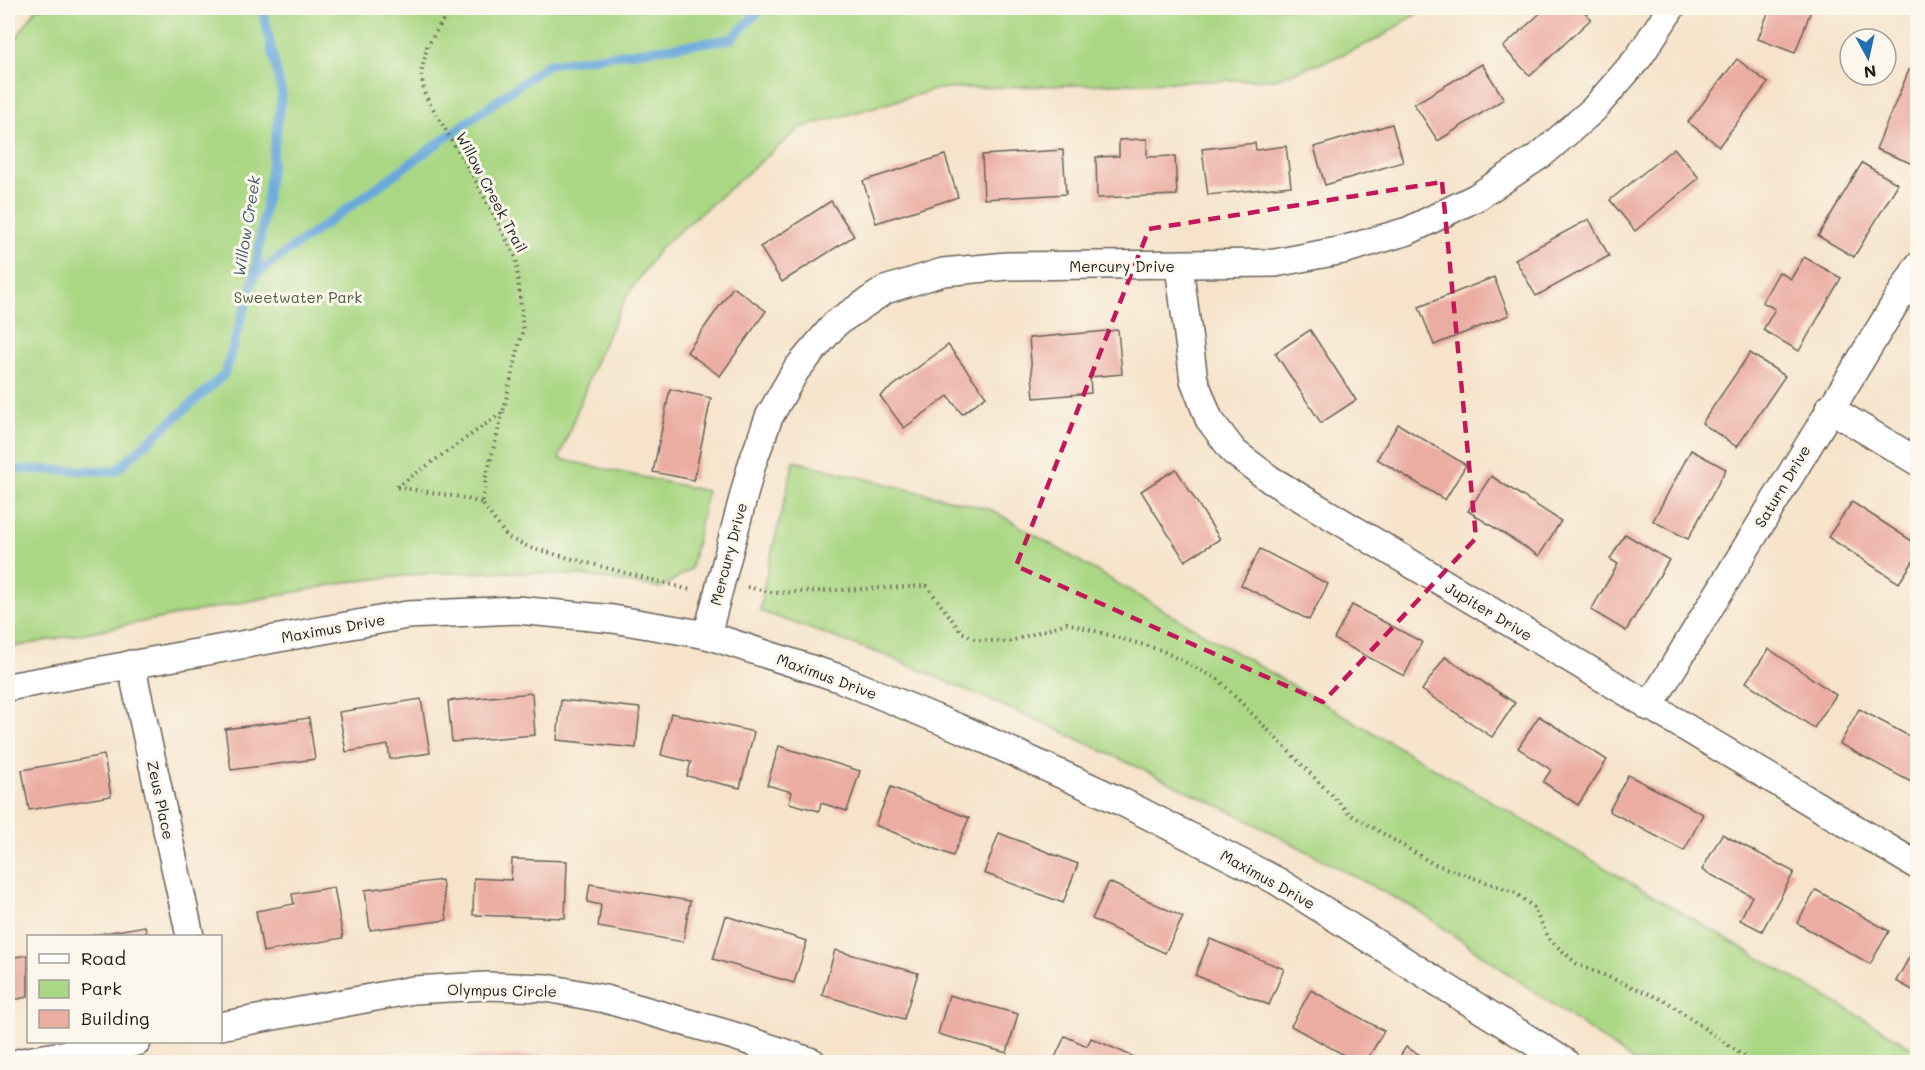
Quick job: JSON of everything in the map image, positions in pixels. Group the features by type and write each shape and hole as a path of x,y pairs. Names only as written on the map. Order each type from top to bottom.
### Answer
{"street":[{"name":"Mercury Drive","path":"707,635 752,464 769,417 796,369 836,323 885,290 943,272 1006,266 1179,266 1275,263 1343,250 1408,231 1477,197 1542,154 1593,110 1639,57 1671,8"},
{"name":"Jupiter Drive","path":"1179,266 1194,380 1209,419 1234,452 1271,480 1917,866"},
{"name":"Saturn Drive","path":"1649,707 1917,266"},
{"path":"1829,408 1917,462"},
{"name":"Maximus Drive","path":"8,687 418,614 517,610 613,619 707,635 839,678 971,733 1122,802 1277,881 1565,1062"},
{"name":"Zeus Place","path":"132,664 190,935"},
{"name":"Olympus Circle","path":"222,1026 413,990 486,986 547,988 605,999 731,1035 812,1062"},
{"path":"21,1062 126,1043"}],"path":[{"name":"Willow Creek Trail","path":"450,8 427,47 421,74 425,95 478,185 516,258 523,329 486,477 482,503"},
{"path":"503,412 397,487 460,497 482,503 507,537 531,548 699,592 721,582 775,593 927,586 961,632 977,640 1008,642 1067,623 1161,650 1218,679 1350,813 1432,862 1516,893 1533,907 1550,940 1577,964 1666,1001 1752,1062"}],"highlighted area":[{"path":"1442,182 1476,538 1323,702 1016,566 1149,229"}],"green space":[{"name":"Sweetwater Park","path":"37,8 1426,8 1376,40 1327,61 1274,79 938,89 800,128 660,248 627,296 598,355 559,459 707,491 691,569 661,588 587,576 510,572 433,573 347,582 8,648 8,50"},
{"path":"794,461 992,510 1917,1050 1917,1062 1635,1062 1416,909 1234,813 1046,724 887,656 760,611 765,580"}],"building":[{"path":"1546,8 1581,8 1591,19 1530,76 1503,47"},
{"path":"1770,8 1812,8 1795,53 1758,39"},
{"path":"1737,59 1768,83 1719,146 1688,122"},
{"path":"1482,64 1504,99 1438,141 1414,104"},
{"path":"1909,70 1918,74 1918,154 1913,164 1876,149"},
{"path":"1392,124 1403,162 1325,185 1314,147"},
{"path":"1147,139 1147,157 1175,156 1177,195 1097,198 1096,157 1119,156 1119,140"},
{"path":"1255,143 1256,150 1286,146 1291,186 1208,195 1202,149"},
{"path":"1674,148 1699,178 1635,231 1610,200"},
{"path":"1063,150 1066,194 984,199 982,155"},
{"path":"945,155 958,197 876,223 863,181"},
{"path":"1862,163 1898,184 1854,257 1818,236"},
{"path":"831,201 854,236 782,282 760,247"},
{"path":"1589,219 1609,256 1536,296 1515,259"},
{"path":"1804,257 1841,278 1799,351 1763,330 1775,309 1762,302 1779,272 1791,279"},
{"path":"1494,277 1509,315 1434,345 1419,307"},
{"path":"733,287 766,311 720,376 687,352"},
{"path":"1118,330 1122,374 1090,377 1091,393 1034,398 1029,338"},
{"path":"1310,330 1356,400 1321,423 1275,353"},
{"path":"948,345 986,396 962,414 948,396 904,428 880,396"},
{"path":"1750,353 1785,376 1737,447 1702,423"},
{"path":"670,389 711,398 694,480 653,472"},
{"path":"1398,424 1466,465 1445,500 1377,459"},
{"path":"1691,450 1726,469 1688,539 1653,521"},
{"path":"1176,469 1220,539 1185,561 1141,491"},
{"path":"1491,476 1561,521 1539,556 1468,511"},
{"path":"1852,502 1918,545 1918,554 1899,583 1828,537"},
{"path":"1625,534 1669,560 1626,631 1591,610 1618,564 1610,559"},
{"path":"1260,549 1328,584 1309,620 1241,585"},
{"path":"1352,605 1422,642 1404,676 1334,639"},
{"path":"1769,649 1836,695 1814,728 1746,682"},
{"path":"1445,657 1515,703 1492,737 1422,690"},
{"path":"532,693 535,735 452,742 448,701"},
{"path":"421,699 430,753 390,759 388,745 346,752 339,712"},
{"path":"561,700 640,708 636,748 557,740"},
{"path":"1859,709 1918,741 1918,771 1911,782 1840,744"},
{"path":"671,713 754,732 740,788 687,776 691,762 661,755"},
{"path":"1539,716 1607,760 1578,805 1543,782 1551,770 1518,748"},
{"path":"309,718 315,759 231,770 225,729"},
{"path":"779,746 860,771 847,811 821,803 819,811 789,803 792,792 767,785"},
{"path":"104,755 111,796 29,810 22,770"},
{"path":"1628,775 1703,814 1684,851 1609,811"},
{"path":"891,787 969,818 953,856 875,825"},
{"path":"999,833 1078,864 1063,903 984,873"},
{"path":"1722,834 1794,872 1762,931 1740,920 1752,896 1702,870"},
{"path":"512,859 567,861 565,918 473,915 474,878 511,880"},
{"path":"442,880 447,920 370,930 365,890"},
{"path":"1109,882 1183,917 1165,953 1092,919"},
{"path":"590,884 690,901 683,942 598,927 601,905 587,902"},
{"path":"334,887 343,938 263,952 256,911 294,904 292,894"},
{"path":"1816,890 1889,931 1870,964 1797,923"},
{"path":"726,916 807,941 794,983 713,959"},
{"path":"145,926 147,935 94,935"},
{"path":"1210,939 1284,969 1269,1005 1195,975"},
{"path":"1914,949 1918,951 1918,993 1896,981"},
{"path":"835,950 918,973 904,1019 822,995"},
{"path":"27,955 27,997 8,1001 8,958"},
{"path":"1311,990 1384,1031 1366,1062 1357,1062 1291,1026"},
{"path":"949,995 1018,1014 1007,1053 938,1034"},
{"path":"1065,1036 1087,1046 1091,1038 1141,1060 1140,1062 1053,1062"},
{"path":"1406,1047 1432,1062 1396,1062"},
{"path":"537,1055 537,1062 456,1062 456,1058"}],"waterway":[{"name":"Willow Creek","path":"8,469 115,471 224,375 255,275 282,94 262,8"},
{"path":"255,275 548,64 731,39 763,8"}]}
